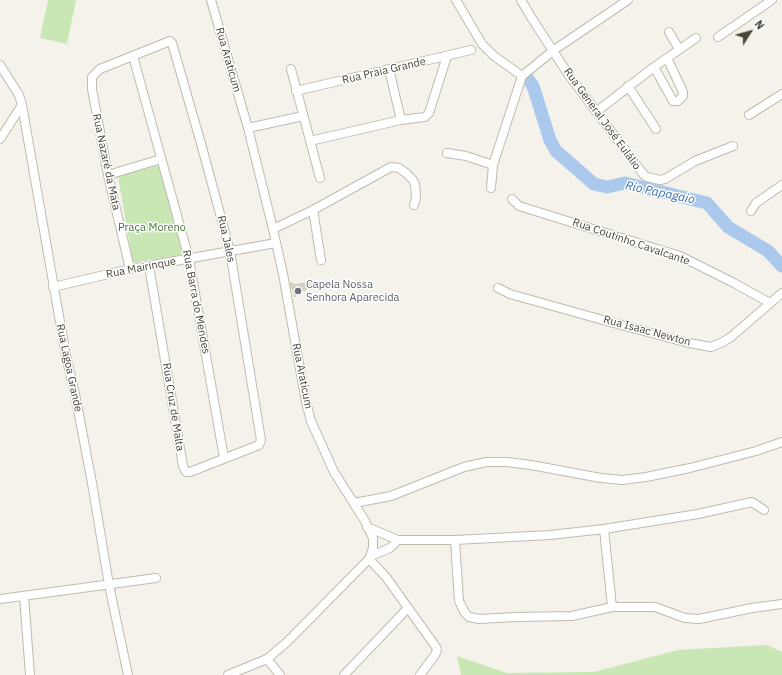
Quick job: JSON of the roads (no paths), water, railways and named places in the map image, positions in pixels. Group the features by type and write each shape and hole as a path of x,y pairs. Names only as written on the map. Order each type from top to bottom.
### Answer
{"street":[{"name":"Rua Araticum","path":"211,0 248,128 273,229 283,274 309,414 320,443 334,472 354,503 373,538 373,548 370,558"},
{"path":"456,0 482,44 494,56 522,76"},
{"name":"Rua General José Eulálio","path":"521,0 568,74 644,175 652,179 665,179 695,161 733,146"},
{"path":"491,188 493,165 522,76 554,50 628,0"},
{"path":"718,37 772,0"},
{"path":"669,32 679,49"},
{"path":"596,112 628,86 696,38"},
{"name":"Rua Jales","path":"133,56 166,42 170,41 172,43 230,251 261,440 258,446"},
{"name":"Rua Praia Grande","path":"296,91 471,50"},
{"name":"Rua Nazaré da Mata","path":"130,269 108,175 92,90 92,77 100,69 133,56"},
{"name":"Rua Barra do Mendes","path":"133,56 189,259 224,458"},
{"path":"310,141 401,120 425,117 429,113 447,56"},
{"path":"654,67 673,101 678,101 683,96 683,92 667,58"},
{"name":"Rua Lagoa Grande","path":"0,65 19,95 22,105 53,287 66,356 76,394 109,585 128,675"},
{"path":"291,69 320,178"},
{"path":"389,69 401,120"},
{"path":"628,86 656,129"},
{"path":"749,115 782,94"},
{"path":"0,139 22,105"},
{"path":"248,128 303,116"},
{"path":"447,153 466,156 493,165"},
{"path":"108,175 161,159"},
{"path":"273,229 313,210 388,167 399,168 412,179 415,184 416,198 414,204"},
{"path":"751,211 756,203 782,186"},
{"name":"Rua Coutinho Cavalcante","path":"512,199 519,206 680,256 770,303"},
{"path":"313,210 321,260"},
{"name":"Rua Mairinque","path":"53,287 130,269 276,243"},
{"name":"Rua Cruz de Malta","path":"149,266 184,469 186,472 190,472 258,446"},
{"name":"Rua Isaac Newton","path":"498,288 510,294 610,322 689,343 711,347 724,342 731,337 782,293"},
{"path":"354,503 391,496 464,467 486,462 507,462 531,465 601,478 622,480 646,477 690,468 756,451 782,442"},
{"path":"367,527 398,540 455,540 550,535 604,529 698,514 752,502 764,510"},
{"path":"604,529 612,608"},
{"path":"228,675 267,659 287,642 370,558 390,548 398,540"},
{"path":"455,540 460,601 465,613 469,617 479,619 572,616 612,608 655,607 685,618 699,618 782,604"},
{"path":"370,558 386,577 437,650 420,675"},
{"path":"0,599 156,578"},
{"path":"24,596 30,675"},
{"path":"344,675 408,608"},
{"path":"267,659 280,675"}],"waterway":[{"name":"Rio Papagaio","path":"528,79 533,86 550,140 556,151 594,184 607,187 625,183 707,203 728,227 768,251 782,266"}],"place":[{"name":"Capela Nossa Senhora Aparecida","path":"298,291"}],"park label":[{"name":"Praça Moreno","path":"152,228"}]}
